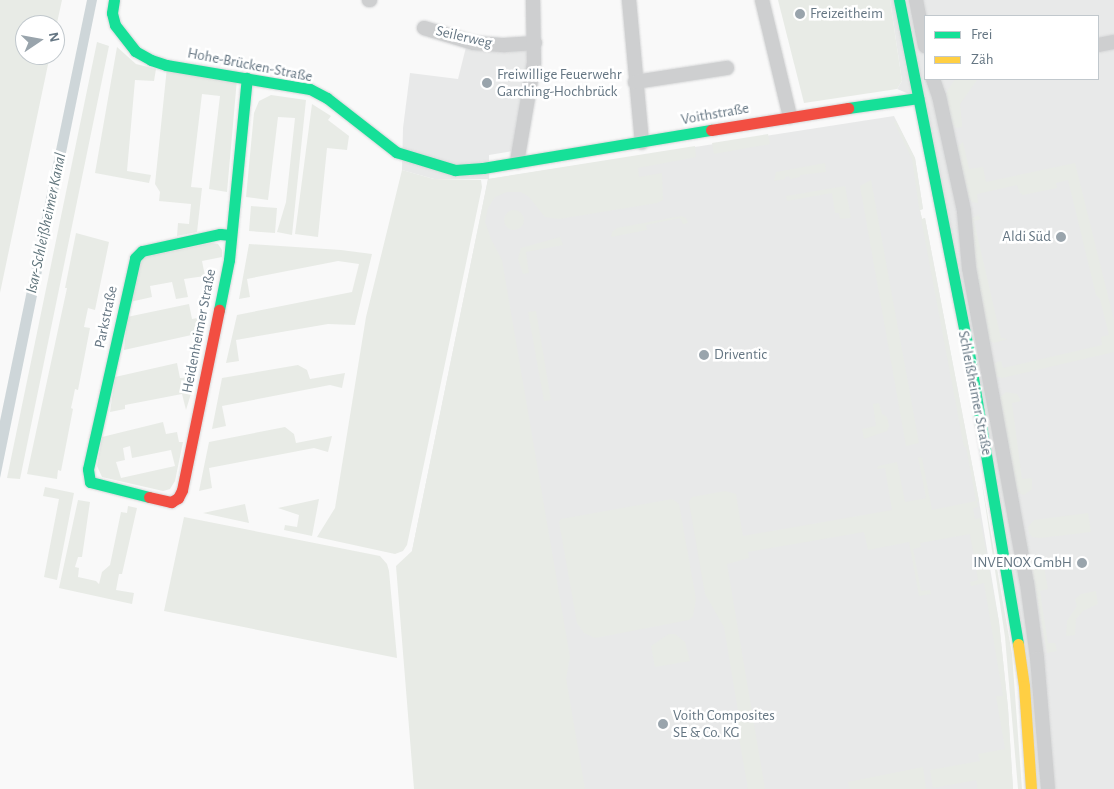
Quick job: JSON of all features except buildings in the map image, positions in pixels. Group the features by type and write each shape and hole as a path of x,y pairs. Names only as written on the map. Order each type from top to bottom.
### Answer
{"street":[{"name":"Hohe-Brücken-Straße","path":"114,0 112,13 115,25 135,51 166,65 310,89 327,98 396,152 423,162 455,170 517,162"},
{"path":"517,162 528,107 534,42 532,0"},
{"path":"629,0 642,142"},
{"path":"762,0 790,117"},
{"name":"Schleißheimer Straße","path":"899,0 970,360 1013,603 1024,686 1031,789"},
{"path":"916,0 924,41"},
{"name":"Seilerweg","path":"424,28 474,43 505,45 534,42"},
{"path":"1099,45 1114,42"},
{"path":"636,82 727,68"},
{"name":"Heidenheimer Straße","path":"90,482 171,502 178,498 229,260 247,78"},
{"name":"Schleißheimer Straße","path":"933,80 939,96 964,211 969,268 1027,583 1037,658 1048,789"},
{"name":"Voithstraße","path":"517,162 918,98"},
{"name":"Parkstraße","path":"90,482 88,469 135,258 142,251 220,234 231,235"}],"shaded area":[{"path":"0,0 62,0 59,15 15,15 15,65 48,65 0,293"},
{"path":"778,0 890,0 902,81 897,89 804,103"},
{"path":"890,0 1114,0 1114,789 1030,789 1019,630 919,98 897,89 902,81"},
{"path":"97,42 109,46 20,479 7,478"},
{"path":"117,47 136,64 156,69 154,81 135,80 127,171 151,175 149,183 95,173"},
{"path":"466,47 531,48 518,150 489,155 489,179 894,116 915,158 923,209 920,210 922,219 925,218 979,501 999,622 1008,708 1013,789 579,789 412,551 488,179 434,179 402,170 403,128 410,73 458,79"},
{"path":"167,67 237,79 227,192 209,189 220,96 202,94 191,187 202,188 197,232 177,236 178,223 189,224 191,204 159,201 160,192 155,184"},
{"path":"954,80 977,80 960,104 962,127 956,128 952,125 946,93"},
{"path":"271,95 306,100 292,235 277,232 286,202 295,118 278,117 268,200 246,197 254,113 259,101"},
{"path":"312,104 331,116 328,120 349,136 347,150 327,148 318,237 295,234"},
{"path":"896,121 915,158 923,209 920,210 922,219 925,218 979,501 977,502 978,507 973,508 975,519 980,518 999,622 1008,708 1013,789 978,789 976,780 933,788 930,770 980,761 978,754 1005,749 996,696 1003,696 984,583 971,586 970,582 978,580 970,534 920,543 921,547 913,549 921,591 930,590 931,594 919,596 909,542 868,550 864,532 748,552 749,558 727,564 765,789 748,789 736,721 738,711 724,627 705,594 689,502 692,497 725,491 736,494 743,536 892,510 885,468 877,469 878,466 897,462 905,502 926,498 918,457 922,458 932,510 976,501 919,208 912,159 894,122"},
{"path":"768,134 770,144 714,154 712,143"},
{"path":"963,142 969,169 983,167 986,182 1075,163 1114,320 1114,352 1002,378 995,376 993,366 997,362 1001,361 1003,368 1102,345 1101,337 1109,335 1100,299 1096,295 1068,180 1056,183 1057,188 1023,195 1020,193 1017,185 977,194 978,203 972,202 967,196 957,147"},
{"path":"695,146 696,157 638,168 639,177 662,173 663,200 657,203 559,219 545,217 529,197 521,192 507,192 495,197 488,208 485,222 502,260 570,657 566,678 585,789 414,789 396,566 412,551 488,179"},
{"path":"825,163 826,172 800,175 800,177 790,179 789,176 785,177 785,179 774,181 776,172"},
{"path":"402,170 434,179 481,180 482,187 407,545 403,551 395,554 317,537 335,508 366,317"},
{"path":"871,180 919,443 906,446 860,186"},
{"path":"845,186 851,218 840,219 839,213 835,213 832,193 787,201 786,196"},
{"path":"251,206 277,208 275,233 249,231"},
{"path":"510,210 518,210 524,216 524,224 518,230 510,230 504,224 504,216"},
{"path":"978,215 981,219 974,221 1001,338 1008,339 994,343 988,340 970,240 971,219"},
{"path":"681,216 686,218 688,223 683,224 680,218 646,225 647,230 611,237 612,232 617,228"},
{"path":"76,233 109,242 95,310 88,308 84,327 90,328 78,390 75,389 71,408 73,409 61,471 58,470 57,479 27,474 67,288 65,288"},
{"path":"560,237 563,245 526,252 529,273 523,274 518,259 521,248"},
{"path":"212,243 218,244 222,250 222,257 202,261 205,276 184,279 188,297 176,299 172,282 150,286 152,297 130,302 139,258"},
{"path":"249,244 372,254 355,325 328,324 236,340 239,361 226,363 237,315 352,292 359,264 338,261 247,279 250,297 239,299"},
{"path":"189,304 192,319 208,316 200,350 196,334 124,350 127,317"},
{"path":"536,311 551,400 544,401 528,312"},
{"path":"177,363 180,378 196,377 186,410 182,394 125,405 125,409 110,412 115,377"},
{"path":"298,365 307,370 310,379 345,373 342,388 330,385 222,406 226,426 212,429 222,378"},
{"path":"1006,392 1017,394 1021,401 1012,403 1022,479 1032,478 1032,489 1024,495 1015,491 998,402 1000,397"},
{"path":"879,403 882,414 887,417 889,426 887,431 864,439 862,429 876,426 873,404"},
{"path":"163,422 166,434 177,432 179,442 183,442 175,481 170,489 163,491 102,477 97,466 102,437","holes":["130,446 132,458 171,450 175,466 121,478 116,462 125,460 123,448"]},
{"path":"285,427 294,434 296,443 332,436 328,452 314,448 209,468 212,488 199,491 209,442"},
{"path":"981,477 1012,654 1022,789 1018,789 1005,637"},
{"path":"45,487 74,493 57,580 44,577 59,499 43,496"},
{"path":"319,499 312,536 284,530 285,525 297,527 299,515 278,508"},
{"path":"672,499 679,504 696,599 693,616 689,620 595,638 584,633 577,623 559,522 561,519"},
{"path":"78,500 90,502 82,557 78,557 75,567 79,568 78,577 96,581 99,584 102,572 110,565 121,512 127,513 128,506 137,508 122,574 119,574 116,590 134,593 132,604 59,588"},
{"path":"245,504 249,523 203,513"},
{"path":"1088,513 1091,532 1040,538 1032,537 1029,533 1028,527 1034,520"},
{"path":"184,517 380,556 387,564 389,571 397,658 164,611"},
{"path":"1037,554 1043,561 1048,589 1040,591 1048,643 1055,643 1057,651 1047,653 1030,559"},
{"path":"1096,591 1098,604 1083,611 1076,619 1075,635 1066,636 1067,621 1077,606 1075,599 1081,594"},
{"path":"669,634 675,634 685,642 690,661 655,667 651,646"},
{"path":"923,767 926,789 850,789 848,782"}],"water":[{"name":"Isar-Schleißheimer Kanal","path":"87,0 97,0 0,478 0,421"}],"traffic: fast":[{"path":"114,0 112,13 115,25 135,51 151,60 166,65 310,89 327,98 396,152 455,170 483,168 711,130"},
{"path":"899,0 970,360 1018,644"},
{"path":"219,310 229,260 247,78"},
{"path":"848,108 918,98"},
{"path":"149,497 90,482 88,469 135,258 142,251 220,234 231,235"}],"traffic: slow":[{"path":"1018,644 1024,686 1031,789"}],"traffic: jam":[{"path":"711,130 848,108"},
{"path":"149,497 171,502 178,498 182,490 219,310"}],"place":[{"name":"Freizeitheim","path":"800,14"},
{"name":"Freiwillige Feuerwehr Garching-Hochbrück","path":"487,83"},
{"name":"Aldi Süd","path":"1061,237"},
{"name":"Driventic","path":"704,355"},
{"name":"INVENOX GmbH","path":"1082,563"},
{"name":"Voith Composites SE & Co. KG","path":"663,724"}]}
